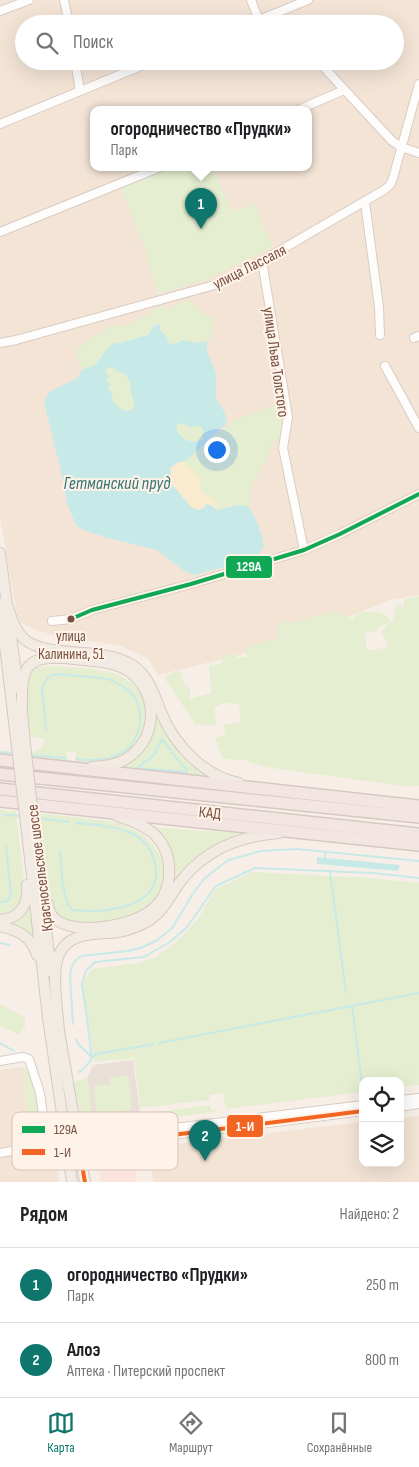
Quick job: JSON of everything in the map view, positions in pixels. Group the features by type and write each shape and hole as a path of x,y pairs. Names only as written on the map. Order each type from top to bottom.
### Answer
{"highway":[{"path":"0,760 419,806"},
{"name":"КАД","path":"0,774 419,817"},
{"name":"КАД","path":"0,789 419,834"},
{"path":"1,801 419,845"}],"main road":[{"name":"Красносельское шоссе","path":"0,553 11,696 20,733 31,833 38,853 56,1016 72,1112"},
{"name":"Красносельское шоссе","path":"4,604 22,719 20,733"},
{"path":"4,604 21,636 37,646 101,654 132,664 149,682 163,718 180,746 201,766 234,782 287,792"},
{"path":"0,656 11,696"},
{"path":"22,719 22,681 30,664 38,659 50,656 101,662 119,666 133,675 139,680 147,693 151,708 152,721 150,730 143,742 128,758 116,764 83,769"},
{"path":"38,853 46,900 51,914 58,921 68,926 93,927 131,921 145,914 154,908 166,891 169,882 168,859 162,844 154,833 139,824 107,812"},
{"path":"59,1031 55,969 60,951 65,944 80,936 119,932 151,920 167,903 185,876 221,846 256,836 302,832"},
{"name":"Красносельское шоссе","path":"31,833 28,844 61,1112"},
{"path":"0,920 16,916 25,903 28,894 28,844"},
{"path":"0,926 17,931 31,941 36,953 44,987"}],"street":[{"path":"0,12 29,0"},
{"path":"64,0 67,15"},
{"path":"251,0 257,15"},
{"path":"274,14 308,0"},
{"path":"76,70 80,91"},
{"path":"0,124 131,70"},
{"path":"326,70 392,141 401,147 419,153"},
{"name":"улица Лассаля","path":"0,343 218,284 365,202 390,185 419,84"},
{"path":"307,106 344,90"},
{"path":"0,232 151,171"},
{"path":"365,202 379,307 380,334"},
{"name":"улица Льва Толстого","path":"262,261 288,417 283,448 304,550"},
{"path":"385,366 419,428"},
{"path":"52,621 71,619 92,610 191,584 304,550 419,494"},
{"path":"0,1061 23,1057 29,1059 43,1112"},
{"path":"404,1100 419,1098"},
{"path":"404,1106 419,1104"},
{"path":"178,1128 359,1105"},
{"path":"178,1134 359,1112"}],"shaded area":[{"path":"0,0 419,0 419,595 390,600 279,645 158,675 148,658 118,645 62,637 38,631 21,623 17,616 0,517","holes":["90,106 312,106 312,171 213,171 232,211 255,204 158,294 144,246 121,187 162,171 90,171"]},
{"path":"133,1060 140,1112 92,1112 87,1078 93,1065"},
{"path":"23,1067 27,1112 12,1112 12,1147 0,1148 0,1070"},
{"path":"419,1116 419,1182 153,1182 152,1170 178,1170 178,1144 359,1122 359,1167 404,1167 404,1118"},
{"path":"12,1152 12,1170 58,1170 60,1182 0,1182 0,1154"},
{"path":"99,1170 135,1170 137,1182 101,1182"}],"green space":[{"path":"162,171 213,171 232,211 254,203 273,247 206,280 158,294 144,246 121,187"},
{"path":"190,300 202,312 213,319 211,339 197,343 184,340 172,345 160,330 160,324 148,335 107,349 95,365 84,369 79,362 76,355 77,349 101,332 115,325 131,325 141,316 148,315 152,310 163,306 170,309 171,306"},
{"path":"115,367 125,374 131,384 130,389 135,406 129,411 123,410 113,402 111,391 105,381 107,374 105,371 107,368"},
{"path":"283,399 285,427 281,436 272,443 265,463 250,488 248,506 239,505 217,510 214,504 200,491 198,484 186,468 186,461 233,421 271,406"},
{"path":"183,423 189,427 200,425 203,430 202,441 189,441 182,437 176,426"},
{"path":"419,596 419,786 410,787 265,767 243,760 224,759 215,738 225,735 224,725 241,722 239,705 228,702 214,707 217,726 195,724 165,679 174,672 181,671 184,684 190,688 190,699 211,693 209,665 220,664 226,654 233,653 238,658 247,657 244,649 279,637 276,630 280,622 294,623 337,611 352,620 359,612 376,612 387,617 390,620 389,622 377,628 376,633 368,631 365,634 367,650 375,650 377,648 380,650 383,646 385,648 388,645 381,633 393,619 395,608 399,604 404,608 404,599"},
{"path":"55,666 110,672 126,679 139,691 146,706 146,723 139,742 130,754 115,760 87,764 76,764 76,752 67,752 67,763 33,760 32,753 42,748 45,739 29,736 25,700 29,672 36,667"},
{"path":"159,719 217,779 114,771 132,762 143,752 155,720"},
{"path":"0,810 16,811 25,891 19,909 0,916"},
{"path":"38,813 119,823 143,835 152,843 163,861 165,875 164,887 153,906 132,919 77,926 59,919 48,900"},
{"path":"148,827 253,834 240,838 172,885 171,869"},
{"path":"252,872 368,878 419,883 419,1085 404,1087 404,1077 359,1077 359,1092 226,1109 223,1093 210,1095 209,1100 140,1108 134,1058 95,1062 82,989 85,979 92,969 138,963 156,957 177,941 198,919 215,890"},
{"path":"29,908 34,937 32,938 7,924 24,914"},
{"path":"0,1004 25,1017 25,1027 20,1034 0,1026"},
{"path":"23,1067 27,1068 33,1080 40,1112 27,1112"},
{"path":"128,1075 131,1110 97,1112 95,1085 110,1085 110,1078"},
{"path":"88,1077 91,1112 79,1112 74,1082"},
{"path":"210,1105 211,1110 215,1109 215,1112 178,1117 178,1112 156,1112"}],"sand":[{"path":"186,461 186,468 192,469 200,477 199,485 201,491 214,498 217,510 205,504 205,507 199,510 191,507 169,481 170,468 179,462"}],"water":[{"name":"Гетманский пруд","path":"160,324 160,330 172,345 184,340 197,343 207,341 207,351 216,373 216,398 225,413 227,423 186,461 179,462 170,468 169,481 191,507 199,510 205,507 205,504 211,505 217,510 239,505 248,506 258,525 264,547 258,555 248,560 195,575 184,571 157,550 108,538 83,530 76,525 67,504 62,475 44,402 49,392 76,379 82,370 95,365 114,343 121,343 148,335 154,325","holes":["114,367 117,371 125,374 131,384 130,389 135,406 129,411 123,410 113,402 111,391 108,389 110,384 106,381 109,376 105,371 107,368","183,423 189,427 200,426 203,430 202,441 193,442 182,437 176,426"]},
{"path":"317,857 400,865 398,871 317,864"}],"waterway":[{"path":"46,730 42,688 49,676 57,674 106,679 126,688 137,702 140,717 137,733 130,746 113,757 95,760 76,759"},
{"path":"162,739 180,763 187,769 186,772 137,768 154,755 162,739"},
{"path":"0,752 14,753"},
{"path":"29,755 66,758"},
{"path":"4,815 22,816"},
{"path":"37,818 69,822"},
{"path":"60,851 64,891 68,905 72,910 99,911 114,909 141,899 150,890 156,879 155,864 150,850 142,840 120,829 77,823"},
{"path":"0,902 9,900 11,895 6,846"},
{"path":"73,1024 70,974 72,965 76,960 81,956 128,951 156,941 172,928 205,878 228,860 261,851 297,849 419,861"},
{"path":"325,852 325,857"},
{"path":"92,1057 82,984 86,971 95,962 144,957 170,942 187,927 216,886 255,868 373,873 419,878"},
{"path":"330,872 346,992"},
{"path":"0,943 10,945"},
{"path":"159,1043 419,993"},
{"path":"352,1006 361,1077"},
{"path":"76,1039 78,1044 92,1057"},
{"path":"0,1043 14,1051"},
{"path":"79,1072 96,1054 154,1044"}],"transit line":[{"name":"129А","path":"71,619 92,610 191,584 304,550 419,494"},
{"name":"1-И","path":"178,1134 359,1112"},
{"name":"1-И","path":"83,1170 85,1182"}],"place":[{"name":"огородничество «Прудки»","path":"201,229"},
{"name":"улица Калинина, 51","path":"71,619"},
{"name":"Алоэ","path":"205,1161"}]}
